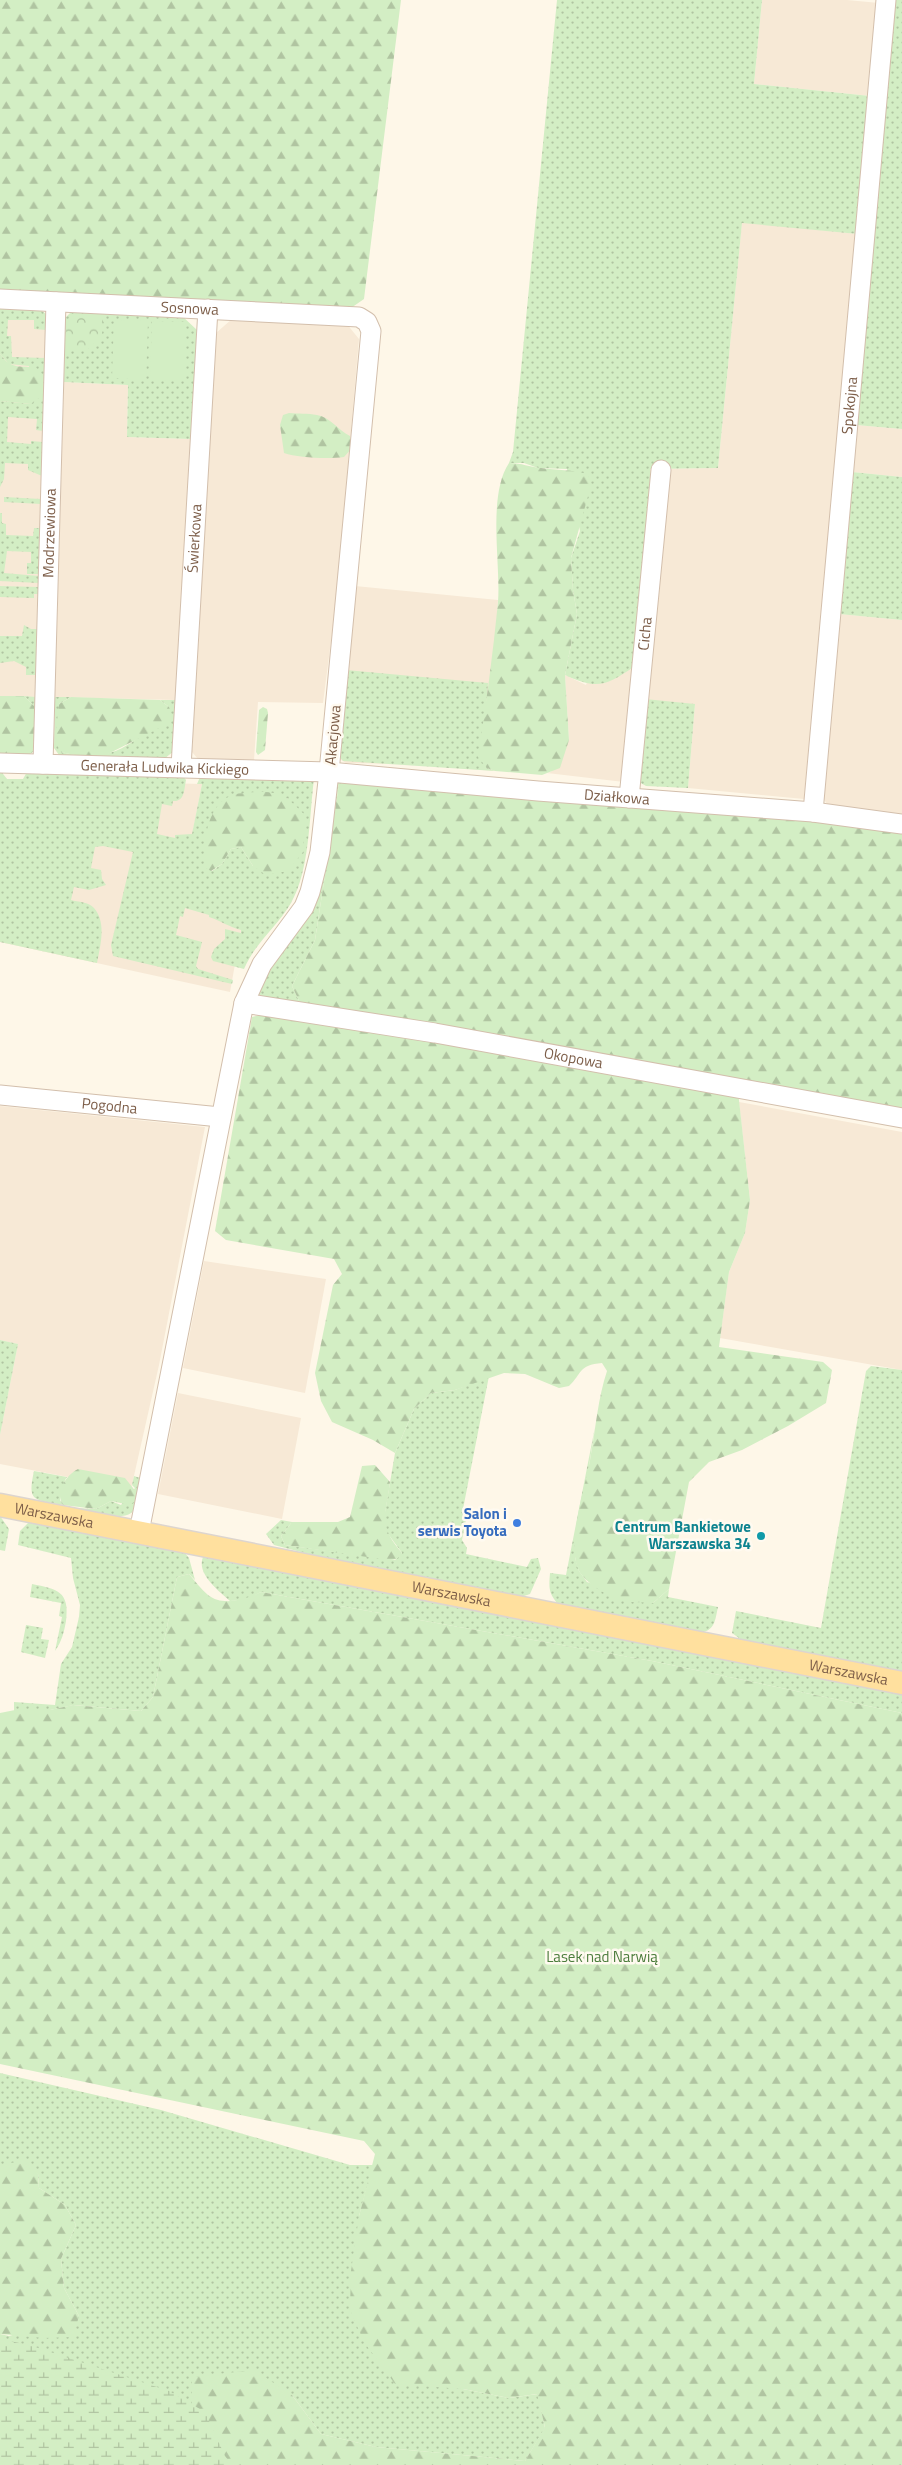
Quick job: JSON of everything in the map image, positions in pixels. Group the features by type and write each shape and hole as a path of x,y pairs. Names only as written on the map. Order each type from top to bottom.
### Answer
{"main road":[{"name":"Warszawska","path":"0,1506 902,1683"}],"street":[{"name":"Spokojna","path":"813,812 886,0"},
{"name":"Sosnowa","path":"0,299 359,317 368,322 371,331"},
{"name":"Modrzewiowa","path":"43,764 56,302"},
{"name":"Świerkowa","path":"181,767 208,309"},
{"name":"Akacjowa","path":"139,1532 244,1003 262,964 304,907 310,892 320,852 371,331"},
{"name":"Cicha","path":"630,798 661,470"},
{"name":"Generała Ludwika Kickiego","path":"0,763 329,772"},
{"name":"Działkowa","path":"329,772 813,812 902,824"},
{"name":"Okopowa","path":"244,1003 435,1033 902,1118"},
{"name":"Pogodna","path":"0,1095 220,1117"}],"shaded area":[{"path":"762,0 847,0 879,3 870,96 754,84"},
{"path":"742,222 858,234 804,799 688,788 695,704 624,782 547,773 551,772 569,740 565,675 586,685 653,487 650,469 718,468"},
{"path":"0,310 32,311 46,326 36,697 0,696"},
{"path":"232,319 346,323 359,339 336,602 323,703 258,702 254,760 198,759 192,752 216,333"},
{"path":"64,382 128,385 127,437 191,439 176,700 55,697"},
{"path":"856,425 902,429 902,477 852,472"},
{"path":"355,586 498,600 487,768 495,771 405,764 346,763 340,759"},
{"path":"839,614 902,620 902,820 828,805 821,796"},
{"path":"0,779 202,784 182,887 246,903 230,992 0,942"},
{"path":"739,1102 902,1132 902,1370 720,1338 729,1272 745,1233 750,1200"},
{"path":"0,1106 205,1127 159,1365 131,1489 0,1464 0,1435 18,1344 0,1340"},
{"path":"204,1261 326,1279 305,1393 183,1368"},
{"path":"178,1393 301,1418 282,1519 158,1494"}],"green space":[{"path":"0,0 401,0 364,299 351,308 0,292"},
{"path":"557,0 762,0 754,84 870,96 858,234 742,223 718,468 650,469 653,487 635,666 609,682 601,684 585,683 565,675 577,614 571,558 580,531 567,469 538,468 524,463 509,463 513,452"},
{"path":"891,0 902,0 902,429 856,425"},
{"path":"0,304 39,309 46,314 46,330 34,329 34,320 8,320 7,336 11,336 12,357 45,358 43,431 36,430 37,419 8,417 7,442 31,444 31,441 43,442 42,476 28,470 28,464 5,463 4,479 0,487 0,401 31,404 29,366 9,364 0,354"},
{"path":"71,312 181,315 197,330 191,439 127,437 128,385 64,382 65,318"},
{"path":"78,314 103,315 102,336 87,350 65,350 66,324"},
{"path":"114,320 148,321 146,380 112,378"},
{"path":"152,321 186,322 185,381 150,380"},
{"path":"0,354 15,366 38,369 42,374 43,395 31,404 0,401"},
{"path":"289,413 314,414 326,418 350,436 352,448 344,457 338,458 305,457 284,453 280,425 283,415"},
{"path":"509,463 588,474 591,485 571,558 577,614 565,675 569,740 560,768 542,775 495,771 487,768 478,757 498,602 496,531 498,493 502,477"},
{"path":"852,472 902,477 902,620 839,614"},
{"path":"4,497 41,499 41,504 4,502"},
{"path":"0,513 2,513 2,523 6,524 6,535 33,536 34,528 40,528 39,574 27,574 27,563 31,563 31,552 7,551 4,573 39,576 39,583 0,581"},
{"path":"0,586 39,587 39,594 34,594 34,598 0,597"},
{"path":"24,625 31,629 38,629 36,675 26,675 26,667 14,661 0,663 0,636 22,636"},
{"path":"346,670 488,683 486,708 487,768 495,771 343,761 339,756"},
{"path":"0,696 24,696 34,706 34,749 28,754 0,754"},
{"path":"24,696 36,697 34,751 29,755 4,754 28,754 34,706"},
{"path":"55,697 71,697 59,704 60,752 79,755 109,753 122,748 145,732 169,707 160,700 176,700 173,752 165,758 59,755 54,748"},
{"path":"71,697 160,700 169,707 172,716 167,724 104,756 75,755 60,752 55,738 59,704"},
{"path":"645,699 695,704 688,788 646,786 639,782"},
{"path":"263,707 267,709 268,713 265,750 258,755 256,752 259,710"},
{"path":"0,770 7,779 23,779 28,770 182,775 186,780 182,797 177,801 173,801 172,806 162,804 157,834 175,838 175,835 192,834 202,784 197,784 200,777 314,779 308,843 297,890 285,912 254,951 244,969 213,961 211,957 214,949 225,939 225,929 241,933 241,930 209,917 209,915 185,908 183,917 180,916 176,935 202,942 196,966 198,969 233,980 232,984 113,956 111,945 133,852 103,846 95,847 91,868 101,870 102,879 106,885 89,890 74,887 71,900 89,904 98,914 102,935 97,963 0,942","holes":["288,798 253,866 241,847 231,849 222,864 212,871 204,866"]},
{"path":"345,778 339,784 315,940 292,986 301,1005 259,996 256,992 263,977 308,918 307,912 336,786 338,781"},
{"path":"345,778 625,807 829,821 902,829 902,1110 737,1082 750,1200 745,1233 729,1272 719,1347 823,1362 832,1370 826,1403 788,1426 742,1450 709,1462 689,1482 669,1589 653,1603 623,1601 602,1592 582,1575 575,1559 574,1545 578,1513 589,1466 599,1402 607,1371 602,1363 584,1368 569,1386 559,1388 525,1374 504,1373 455,1390 431,1393 414,1409 395,1453 373,1440 332,1422 321,1401 315,1373 333,1285 342,1274 334,1259 226,1240 215,1231 252,1017 301,1005 292,986 315,940 339,784"},
{"path":"257,792 279,794 294,804 305,815 303,852 288,871 266,875 253,866 241,847 231,849 222,864 211,871 204,867 208,827 215,809 230,796"},
{"path":"0,1340 18,1344 0,1435"},
{"path":"871,1366 902,1370 902,1672 743,1641 732,1633 736,1611 821,1628 866,1371"},
{"path":"489,1376 463,1509 468,1510 462,1540 467,1548 466,1554 527,1567 531,1559 538,1558 541,1569 530,1594 521,1597 328,1559 274,1545 266,1534 281,1520 292,1522 281,1536 285,1545 395,1560 402,1553 386,1531 384,1518 395,1453 414,1409 431,1393 455,1390"},
{"path":"595,1427 575,1558 579,1571 587,1582 653,1603 669,1589 668,1597 718,1607 714,1624 709,1630 700,1633 558,1604 552,1596 549,1586 550,1573 566,1575"},
{"path":"375,1465 390,1482 385,1519 389,1534 402,1553 398,1558 393,1560 384,1559 285,1545 281,1536 292,1522 338,1522 350,1517 362,1466"},
{"path":"78,1469 125,1478 137,1493 135,1501 130,1505 111,1501 96,1509 63,1505 60,1495 63,1484 69,1475"},
{"path":"34,1471 67,1477 60,1500 63,1505 35,1498 32,1494"},
{"path":"134,1476 140,1478 138,1496 134,1509 128,1515 114,1516 76,1508 96,1509 111,1501 121,1505 135,1488 132,1485"},
{"path":"0,1516 9,1529 5,1551 0,1550"},
{"path":"30,1521 184,1552 189,1558 195,1580 189,1574 177,1577 153,1697 141,1711 74,1705 50,1710 14,1711 14,1702 55,1705 61,1664 72,1647 79,1617 80,1605 73,1578 71,1558 18,1545 20,1531"},
{"path":"203,1557 273,1569 902,1695 902,1713 652,1661 261,1592 246,1600 230,1601 206,1576 203,1570"},
{"name":"Lasek nad Narwią","path":"189,1574 208,1595 221,1601 235,1601 261,1592 652,1661 902,1713 902,2465 179,2465 192,2407 192,2377 254,2370 292,2395 321,2434 376,2447 525,2461 545,2427 537,2394 509,2398 463,2389 395,2384 364,2342 350,2310 351,2271 359,2216 375,2154 364,2141 0,2064 0,1713 15,1710 50,1710 73,1705 141,1711 153,1697 177,1577"},
{"path":"32,1584 55,1590 64,1597 67,1611 66,1621 61,1640 55,1651 62,1617 59,1616 61,1603 30,1597"},
{"path":"26,1625 43,1628 41,1639 49,1640 45,1658 21,1652"},
{"path":"0,2073 161,2110 350,2165 373,2165 359,2216 463,2389 509,2398 538,2394 545,2428 525,2461 376,2447 321,2434 292,2395 192,2377 192,2407 0,2465 0,2334 9,2336 79,2316 64,2288 61,2259 76,2225 65,2205 39,2188 38,2174 0,2165"},
{"path":"27,2160 38,2174 39,2188 65,2205 76,2225 61,2259 64,2288 79,2316 73,2337 44,2338 0,2334 0,2165"},
{"path":"0,2339 29,2345 169,2391 205,2412 225,2456 232,2465 0,2465"}],"place":[{"name":"Salon i serwis Toyota","path":"517,1523"},
{"name":"Centrum Bankietowe Warszawska 34","path":"761,1536"}]}
